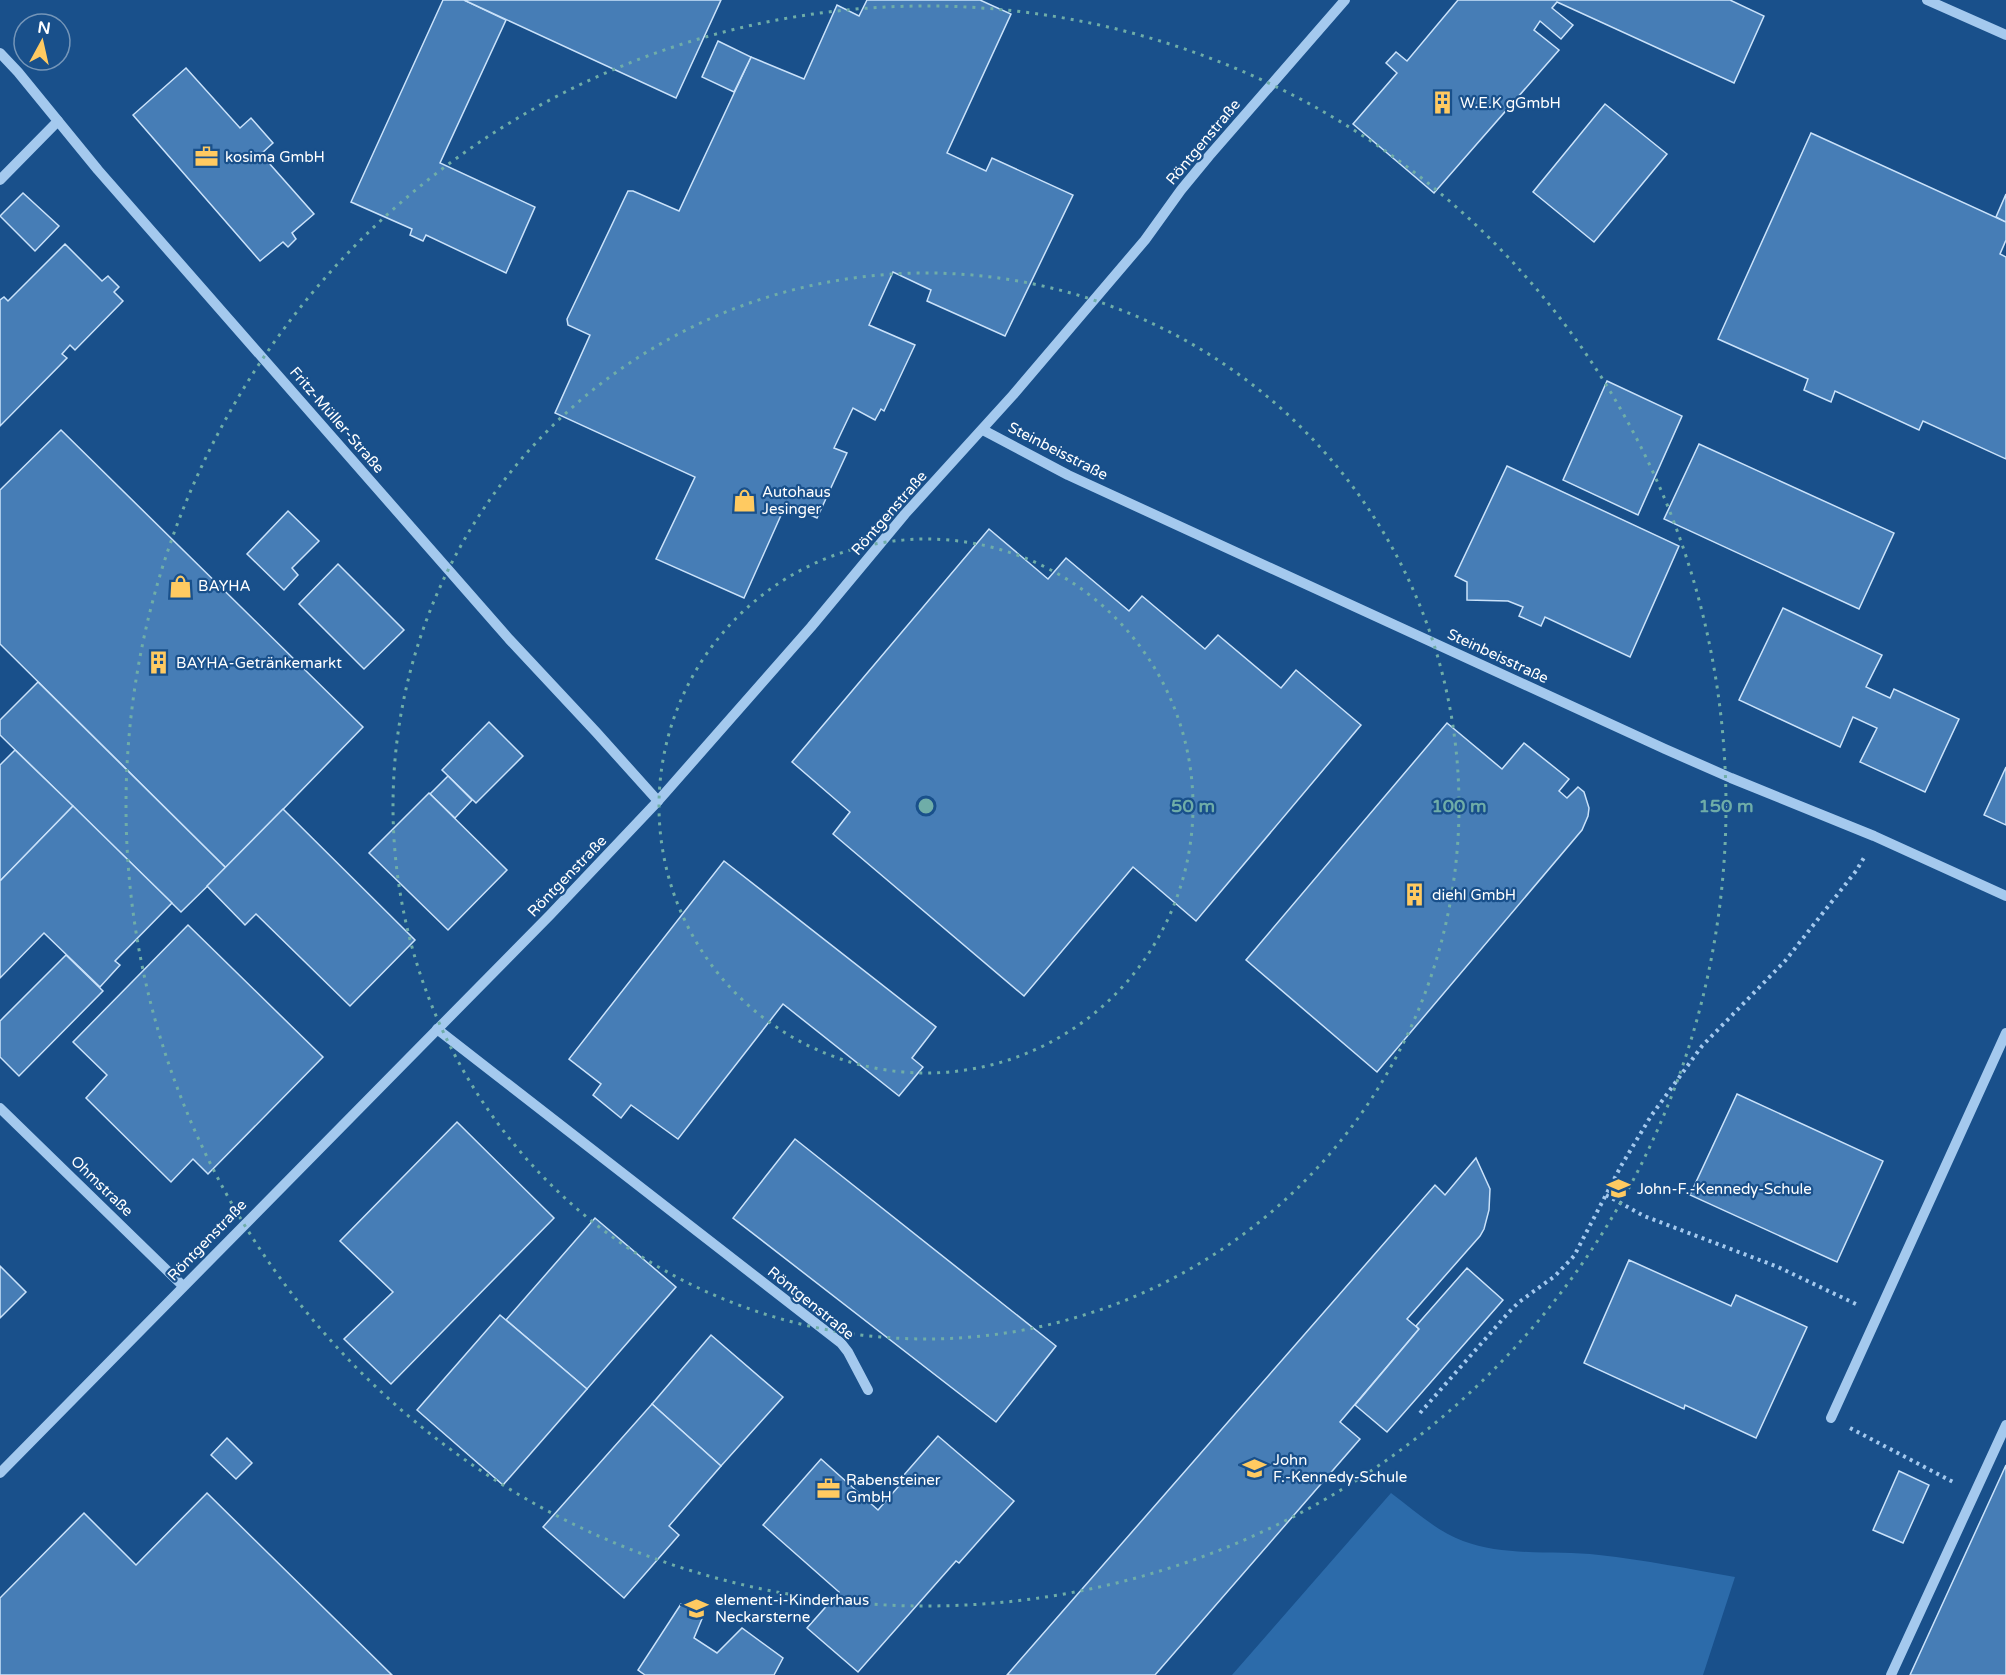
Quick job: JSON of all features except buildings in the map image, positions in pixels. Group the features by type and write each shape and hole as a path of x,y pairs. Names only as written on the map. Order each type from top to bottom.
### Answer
{"street":[{"name":"Röntgenstraße","path":"0,1473 550,915 658,801 804,636 905,514 983,430 1144,240 1209,156 1345,0"},
{"path":"1927,0 2006,35"},
{"name":"Fritz-Müller-Straße","path":"0,53 98,170 508,639 658,801"},
{"path":"0,180 58,121"},
{"name":"Steinbeisstraße","path":"983,430 1079,480 1643,739 1731,778 1874,836 2006,896"},
{"name":"Röntgenstraße","path":"437,1029 841,1343 868,1390"},
{"path":"1831,1418 2006,1033"},
{"name":"Ohmstraße","path":"0,1108 183,1286"},
{"path":"1891,1675 2006,1425"}],"path":[{"path":"1420,1413 1509,1312 1555,1276 1574,1256 1638,1135 1715,1032 1785,961 1856,871 1874,836"},
{"path":"1606,1195 1644,1216 1793,1273 1877,1315"},
{"path":"1831,1418 1975,1494"}],"shaded area":[{"path":"1391,1493 1444,1532 1479,1546 1513,1551 1616,1557 1735,1577 1703,1675 1232,1675"}],"place":[{"name":"W.E.K gGmbH","path":"1442,103"},
{"name":"kosima GmbH","path":"207,157"},
{"name":"Autohaus Jesinger","path":"744,501"},
{"name":"BAYHA","path":"180,586"},
{"name":"BAYHA-Getränkemarkt","path":"158,663"},
{"name":"diehl GmbH","path":"1414,895"},
{"name":"John-F.-Kennedy-Schule","path":"1619,1189"},
{"name":"John F.-Kennedy-Schule","path":"1255,1469"},
{"name":"Rabensteiner GmbH","path":"828,1489"},
{"name":"element-i-Kinderhaus Neckarsterne","path":"697,1609"}]}
